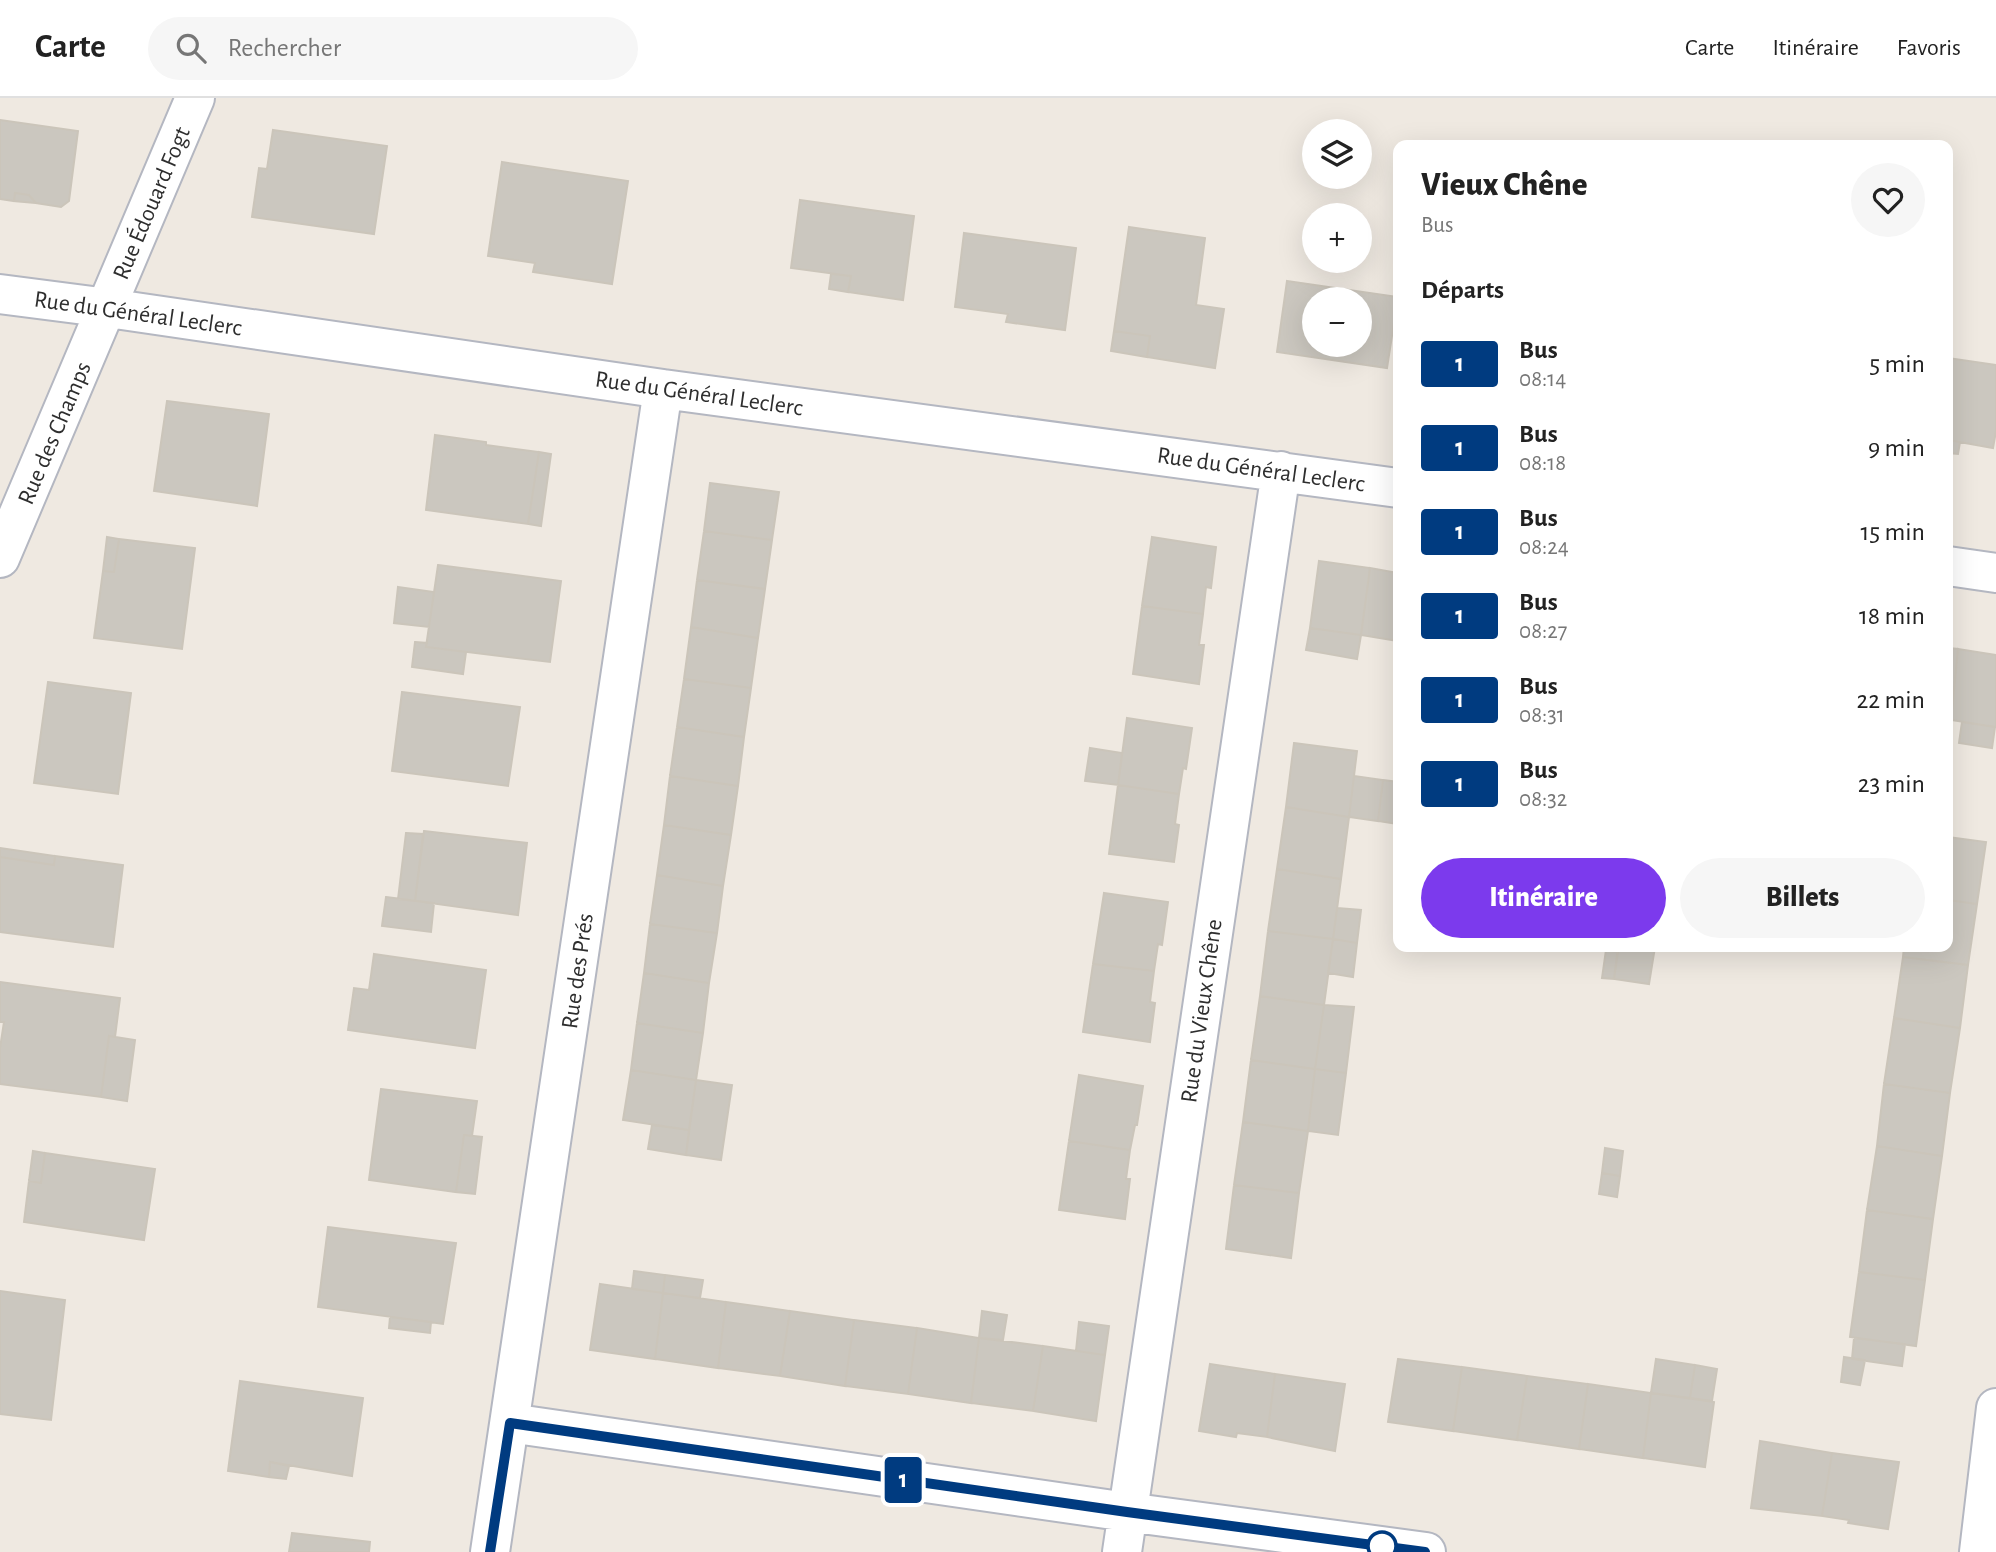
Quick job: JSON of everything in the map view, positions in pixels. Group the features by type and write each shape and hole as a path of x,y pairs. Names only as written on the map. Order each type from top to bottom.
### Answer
{"street":[{"name":"Rue Édouard Fogt","path":"108,308 195,98"},
{"name":"Rue du Général Leclerc","path":"0,294 663,389 1393,487"},
{"name":"Rue des Champs","path":"0,558 108,308"},
{"name":"Rue des Prés","path":"490,1552 663,389"},
{"name":"Rue du Vieux Chêne","path":"1122,1552 1281,471"},
{"path":"1953,567 1996,573"},
{"path":"1979,1552 1996,1408"},
{"path":"510,1423 1426,1552"}],"building":[{"path":"0,120 78,131 69,201 61,207 36,203 29,195 15,193 14,201 0,199"},
{"path":"273,130 387,146 374,234 252,217 259,168 267,169"},
{"path":"502,162 628,181 612,284 533,272 535,263 488,256"},
{"path":"15,193 29,195 36,203 14,201"},
{"path":"800,200 914,216 903,300 848,292 851,276 791,268"},
{"path":"1129,227 1205,238 1196,305 1224,309 1215,368 1147,357 1150,336 1114,331"},
{"path":"964,233 1076,248 1065,330 1006,322 1008,314 955,307"},
{"path":"831,274 851,276 848,292 829,289"},
{"path":"1287,281 1329,287 1302,287 1302,356 1277,352"},
{"path":"1372,293 1393,296 1393,329 1387,368 1311,357 1372,357"},
{"path":"1114,331 1150,336 1147,357 1111,351"},
{"path":"1953,359 1996,365 1996,431 1993,448 1953,441"},
{"path":"167,401 269,414 257,506 154,491"},
{"path":"435,435 539,452 528,524 426,510"},
{"path":"1953,441 1960,442 1958,454 1953,454"},
{"path":"539,452 551,454 541,526 528,524"},
{"path":"710,483 779,492 772,540 704,531"},
{"path":"704,531 772,540 765,589 697,580"},
{"path":"107,537 119,539 114,572 103,571"},
{"path":"1152,537 1216,547 1211,588 1206,587 1203,614 1142,606"},
{"path":"119,539 195,548 182,649 94,638 103,571 114,572"},
{"path":"1319,561 1370,568 1361,635 1310,628"},
{"path":"438,565 561,581 550,662 426,647"},
{"path":"1370,568 1393,572 1393,640 1361,635"},
{"path":"697,580 765,589 758,638 691,627"},
{"path":"398,587 434,592 429,627 394,623"},
{"path":"1142,606 1203,614 1199,645 1204,645 1199,684 1133,674"},
{"path":"691,627 758,638 751,688 684,679"},
{"path":"1310,628 1361,635 1357,659 1306,650"},
{"path":"415,642 427,643 426,647 466,652 463,674 412,667"},
{"path":"1953,648 1958,649 1953,700"},
{"path":"1958,649 1996,655 1996,727 1953,720"},
{"path":"684,679 751,688 744,737 677,727"},
{"path":"48,682 131,693 118,794 34,783"},
{"path":"402,692 520,707 508,786 392,771"},
{"path":"1127,718 1192,728 1179,794 1118,785"},
{"path":"1962,722 1995,727 1992,748 1959,743"},
{"path":"677,727 744,737 738,786 670,776"},
{"path":"1294,743 1357,751 1349,817 1286,807"},
{"path":"1090,748 1122,753 1118,785 1085,781"},
{"path":"670,776 738,786 731,835 664,825"},
{"path":"1354,776 1383,780 1378,821 1349,817"},
{"path":"1383,780 1393,781 1393,823 1378,821"},
{"path":"1118,785 1179,794 1175,824 1179,825 1174,862 1109,854"},
{"path":"1286,807 1349,817 1341,879 1277,869"},
{"path":"664,825 731,835 723,886 657,875"},
{"path":"424,831 527,843 518,915 415,901"},
{"path":"406,833 423,834 415,901 398,899"},
{"path":"1953,838 1986,842 1977,904 1953,901"},
{"path":"0,848 55,856 54,865 0,857"},
{"path":"55,856 123,865 113,947 0,932 0,857 54,865"},
{"path":"1277,869 1341,879 1333,939 1268,931"},
{"path":"657,875 723,886 717,933 650,924"},
{"path":"1104,893 1168,902 1162,945 1158,944 1154,971 1093,964"},
{"path":"386,897 434,903 431,932 382,926"},
{"path":"1953,901 1977,904 1968,965 1903,957 1904,952 1953,952"},
{"path":"1337,908 1361,910 1357,943 1333,939"},
{"path":"650,924 717,933 709,983 644,973"},
{"path":"1268,931 1333,939 1324,1005 1260,996"},
{"path":"1333,939 1357,943 1353,977 1328,973"},
{"path":"1606,952 1618,952 1614,979 1602,978"},
{"path":"1617,952 1654,952 1649,984 1614,979"},
{"path":"374,954 486,970 475,1048 348,1030 354,988 369,990"},
{"path":"1903,957 1968,965 1960,1028 1894,1018"},
{"path":"1093,964 1154,971 1150,1002 1155,1003 1150,1042 1083,1032"},
{"path":"644,973 709,983 703,1033 637,1023"},
{"path":"0,982 120,998 115,1037 109,1036 101,1097 0,1084 0,1048 4,1022 0,1022"},
{"path":"1260,996 1324,1005 1315,1069 1251,1060"},
{"path":"1324,1005 1354,1007 1346,1073 1315,1069"},
{"path":"1894,1018 1960,1028 1950,1093 1884,1084"},
{"path":"637,1023 703,1033 696,1080 631,1070"},
{"path":"109,1036 135,1040 127,1101 101,1097"},
{"path":"1251,1060 1315,1069 1308,1131 1243,1122"},
{"path":"1315,1069 1346,1073 1338,1135 1308,1131"},
{"path":"631,1070 696,1080 689,1130 623,1120"},
{"path":"1079,1075 1143,1086 1130,1150 1069,1141"},
{"path":"696,1080 732,1085 721,1160 686,1155"},
{"path":"1884,1084 1950,1093 1942,1156 1877,1146"},
{"path":"381,1089 477,1101 472,1136 464,1135 456,1192 369,1180"},
{"path":"1243,1122 1308,1131 1299,1193 1234,1185"},
{"path":"652,1125 689,1130 686,1155 648,1149"},
{"path":"464,1135 482,1137 475,1194 456,1192"},
{"path":"1069,1141 1130,1150 1125,1219 1059,1210"},
{"path":"1877,1146 1942,1156 1933,1219 1867,1210"},
{"path":"1605,1148 1623,1151 1620,1176 1602,1173"},
{"path":"33,1151 45,1153 41,1183 29,1181"},
{"path":"45,1153 155,1169 144,1240 24,1222 29,1181 41,1183"},
{"path":"1602,1173 1620,1176 1617,1197 1599,1194"},
{"path":"1234,1185 1299,1193 1291,1258 1226,1249"},
{"path":"1867,1210 1933,1219 1925,1280 1859,1272"},
{"path":"328,1227 456,1243 443,1324 318,1307"},
{"path":"634,1271 665,1275 663,1293 632,1289"},
{"path":"1859,1272 1925,1280 1916,1346 1850,1337"},
{"path":"665,1275 703,1280 700,1298 663,1293"},
{"path":"600,1284 663,1293 655,1359 590,1350"},
{"path":"0,1291 65,1300 51,1420 0,1414"},
{"path":"663,1293 726,1302 718,1368 655,1359"},
{"path":"726,1302 790,1311 780,1376 718,1368"},
{"path":"790,1311 854,1320 845,1386 780,1376"},
{"path":"982,1311 1007,1315 1003,1340 979,1338"},
{"path":"390,1317 431,1322 430,1333 389,1328"},
{"path":"854,1320 917,1328 908,1394 845,1386"},
{"path":"1079,1322 1109,1326 1105,1355 1076,1351"},
{"path":"917,1328 979,1338 971,1403 908,1394"},
{"path":"979,1338 1043,1346 1033,1411 971,1403"},
{"path":"1854,1338 1905,1344 1902,1366 1852,1359"},
{"path":"1043,1346 1105,1355 1096,1421 1033,1411"},
{"path":"1844,1357 1865,1360 1860,1385 1841,1382"},
{"path":"1398,1359 1462,1367 1453,1431 1388,1422"},
{"path":"1656,1359 1695,1365 1690,1398 1651,1393"},
{"path":"1210,1364 1275,1374 1267,1437 1237,1433 1236,1437 1199,1431"},
{"path":"1695,1365 1717,1369 1712,1401 1690,1398"},
{"path":"1462,1367 1527,1376 1517,1440 1453,1431"},
{"path":"1275,1374 1345,1384 1335,1451 1267,1437"},
{"path":"1527,1376 1588,1384 1579,1449 1517,1440"},
{"path":"240,1381 363,1398 352,1476 270,1462 269,1477 228,1471"},
{"path":"1588,1384 1651,1393 1643,1458 1579,1449"},
{"path":"1651,1393 1714,1402 1705,1467 1643,1458"},
{"path":"1760,1441 1832,1453 1822,1516 1751,1508"},
{"path":"1832,1453 1899,1462 1888,1529 1822,1516"},
{"path":"270,1462 289,1466 286,1479 269,1477"},
{"path":"292,1533 370,1542 369,1552 289,1552"}],"bus line":[{"name":"1","path":"490,1552 510,1423 1425,1552"}]}
